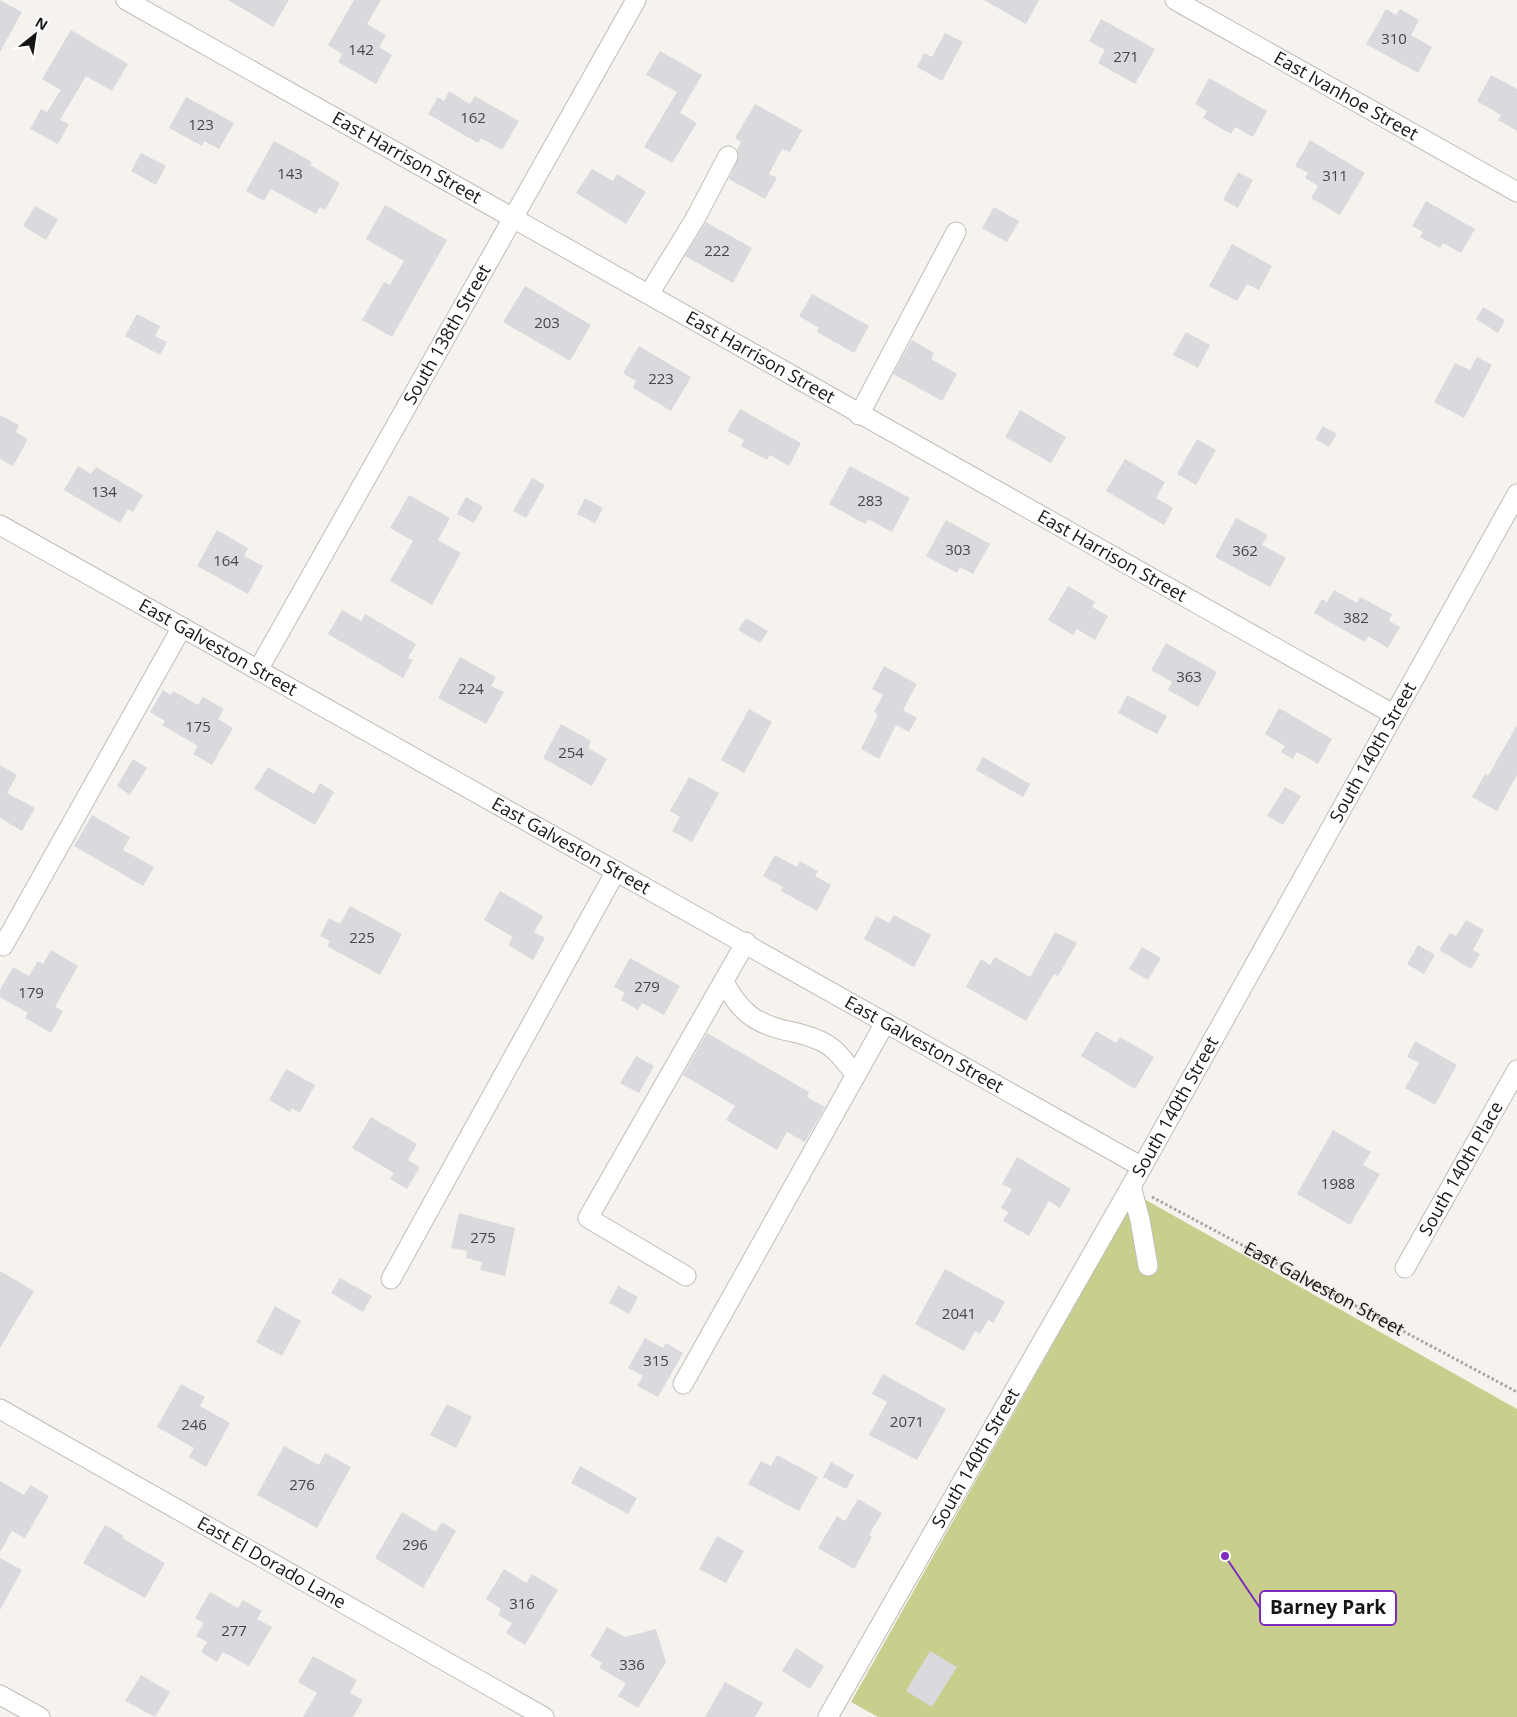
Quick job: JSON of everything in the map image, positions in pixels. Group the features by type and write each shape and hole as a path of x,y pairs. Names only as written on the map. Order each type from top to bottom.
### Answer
{"street":[{"name":"East Harrison Street","path":"126,0 515,218 859,415 1393,714"},
{"name":"South 138th Street","path":"258,670 515,218 636,0"},
{"name":"East Ivanhoe Street","path":"1175,0 1517,192"},
{"path":"649,294 695,219 728,156"},
{"path":"859,415 956,232"},
{"name":"South 140th Street","path":"828,1717 1142,1167 1517,494"},
{"name":"East Galveston Street","path":"0,525 746,942 885,1023 1142,1167"},
{"path":"3,946 182,627"},
{"path":"391,1279 616,871"},
{"path":"686,1276 588,1218 746,942"},
{"path":"724,982 734,1002 753,1020 776,1029 810,1036 832,1048 856,1075"},
{"path":"683,1384 885,1023"},
{"name":"South 140th Place","path":"1405,1268 1517,1070"},
{"path":"1131,1186 1140,1220 1148,1266"},
{"name":"East El Dorado Lane","path":"0,1410 544,1717"},
{"path":"0,1695 40,1717"}],"path":[{"name":"East Galveston Street","path":"1131,1186 1517,1392"}],"green space":[{"path":"1137,1195 1517,1409 1517,1717 878,1717 851,1702"}],"building":[{"path":"0,0 22,12 0,52"},
{"path":"228,0 289,0 273,27"},
{"path":"354,0 381,0 367,24 386,35 379,47 392,55 376,84 338,62 342,54 328,45"},
{"path":"984,0 1039,0 1026,24"},
{"path":"1386,9 1396,15 1400,9 1419,20 1411,35 1432,47 1418,73 1366,44"},
{"path":"1101,19 1155,49 1135,84 1098,63 1105,50 1089,41"},
{"path":"71,30 128,64 112,91 86,76 60,120 69,124 58,144 30,129 41,109 47,112 61,90 42,79"},
{"path":"945,33 963,42 942,81 917,67 924,53 932,57"},
{"path":"660,51 702,75 680,113 697,123 672,163 644,147 677,92 646,75"},
{"path":"1491,75 1517,89 1517,131 1498,120 1501,115 1477,101"},
{"path":"1209,78 1267,111 1253,137 1235,127 1231,134 1203,118 1207,111 1195,104"},
{"path":"449,91 470,104 475,96 519,121 502,150 481,138 478,143 428,114 438,97 444,101"},
{"path":"186,97 234,123 219,149 204,141 202,146 169,128"},
{"path":"755,104 802,130 790,152 782,149 769,174 777,178 765,199 729,179 739,156 737,150 741,142 735,138"},
{"path":"1310,140 1365,173 1340,215 1311,198 1318,186 1305,178 1308,173 1295,166"},
{"path":"274,141 312,162 310,165 340,183 325,210 320,207 316,214 271,189 264,201 246,191"},
{"path":"141,153 166,166 156,185 131,171"},
{"path":"592,169 613,181 617,174 646,192 626,224 576,193"},
{"path":"1238,172 1253,180 1238,208 1223,200"},
{"path":"1426,201 1475,229 1461,253 1443,243 1440,248 1420,237 1423,232 1412,226"},
{"path":"385,205 447,240 392,337 362,320 384,282 390,285 404,261 366,239"},
{"path":"35,206 58,219 46,240 23,226"},
{"path":"994,207 1019,221 1007,242 982,228"},
{"path":"706,222 752,248 733,283 685,256"},
{"path":"1232,244 1272,266 1259,290 1247,284 1237,301 1209,286"},
{"path":"525,286 591,325 570,361 503,322"},
{"path":"812,294 869,326 854,353 817,332 819,328 799,316"},
{"path":"1483,307 1505,320 1498,333 1476,319"},
{"path":"137,314 160,326 155,336 167,342 160,355 125,336"},
{"path":"1186,332 1210,345 1198,368 1173,355"},
{"path":"912,340 934,353 931,359 957,374 942,401 893,374"},
{"path":"639,346 691,377 671,411 633,388 636,381 623,373"},
{"path":"1477,357 1492,365 1464,418 1434,402 1455,363 1470,370"},
{"path":"740,409 801,443 789,466 770,455 767,460 741,446 744,440 727,431"},
{"path":"1020,410 1066,437 1051,463 1005,437"},
{"path":"0,415 19,425 16,432 28,439 13,466 0,459"},
{"path":"1323,426 1337,434 1329,447 1315,439"},
{"path":"1197,439 1216,450 1196,485 1177,474"},
{"path":"1125,459 1165,482 1156,498 1173,508 1164,525 1106,491"},
{"path":"78,466 91,474 96,467 143,495 133,512 128,509 120,523 64,490"},
{"path":"850,466 910,498 892,532 868,519 865,524 829,504"},
{"path":"532,478 545,485 526,518 513,511"},
{"path":"409,495 450,518 438,540 461,553 432,605 390,581 413,541 390,528"},
{"path":"466,497 483,507 474,523 457,514"},
{"path":"585,498 603,508 595,523 577,514"},
{"path":"1236,518 1268,535 1262,545 1286,558 1270,587 1215,557"},
{"path":"946,520 990,544 973,574 960,567 957,573 926,556"},
{"path":"217,530 248,548 244,556 263,566 248,594 197,566"},
{"path":"1068,586 1095,602 1092,607 1108,616 1095,640 1077,629 1073,635 1048,620"},
{"path":"1334,590 1357,603 1360,597 1392,614 1389,621 1400,627 1388,648 1368,636 1365,642 1314,613 1322,599 1327,602"},
{"path":"342,610 361,621 365,614 416,644 408,658 413,660 403,678 328,634"},
{"path":"746,618 768,631 760,643 738,630"},
{"path":"1166,643 1217,672 1198,707 1168,690 1172,682 1151,670"},
{"path":"460,657 496,677 491,686 504,692 486,724 438,698"},
{"path":"884,666 917,684 903,710 917,718 909,732 896,725 879,759 861,749 878,715 874,712 883,695 872,689"},
{"path":"163,690 171,695 173,691 198,705 203,697 224,709 218,719 233,728 212,765 193,754 198,746 162,725 165,721 150,712"},
{"path":"1127,695 1167,716 1157,734 1118,713"},
{"path":"1279,708 1332,739 1318,764 1297,752 1293,759 1281,752 1285,746 1265,734"},
{"path":"749,709 772,722 744,773 721,760"},
{"path":"561,724 591,741 588,748 607,759 592,786 543,758"},
{"path":"1517,725 1517,775 1497,811 1472,797 1485,774 1488,776"},
{"path":"983,757 1030,784 1023,797 976,770"},
{"path":"133,759 147,768 130,795 117,786"},
{"path":"0,765 17,775 7,793 35,808 22,831 0,818"},
{"path":"268,767 314,794 320,783 334,792 315,825 254,789"},
{"path":"689,777 719,793 692,842 672,831 680,817 670,811"},
{"path":"1285,787 1301,796 1283,825 1267,816"},
{"path":"92,815 130,837 123,850 154,867 143,886 74,846"},
{"path":"775,855 797,867 800,861 818,871 815,876 831,885 817,911 781,891 783,887 763,876"},
{"path":"500,891 543,916 534,932 545,938 533,960 508,945 513,937 484,920"},
{"path":"350,906 402,934 380,975 327,946 330,941 320,936 329,918 340,924"},
{"path":"894,915 931,935 914,967 864,939 876,916 889,923"},
{"path":"1466,920 1484,930 1473,950 1480,954 1471,969 1439,950 1450,933 1456,936"},
{"path":"1055,932 1077,943 1058,976 1054,974 1026,1021 966,987 981,959 990,965 995,957 1030,977"},
{"path":"1418,945 1435,955 1424,974 1407,964"},
{"path":"1142,947 1161,958 1148,980 1129,969"},
{"path":"51,950 78,966 55,1007 63,1011 51,1033 25,1018 28,1013 0,997 0,990 13,967 29,976 38,961 43,964"},
{"path":"630,958 680,986 664,1015 642,1003 638,1010 621,1000 625,993 614,987"},
{"path":"1096,1031 1116,1043 1120,1037 1154,1057 1135,1089 1081,1056"},
{"path":"707,1033 809,1092 807,1097 825,1107 805,1142 787,1132 777,1150 726,1120 735,1106 683,1075"},
{"path":"1415,1041 1457,1065 1435,1105 1405,1088 1419,1063 1407,1057"},
{"path":"636,1056 654,1066 639,1093 620,1083"},
{"path":"286,1069 315,1085 300,1113 292,1108 290,1112 269,1100"},
{"path":"371,1117 417,1144 408,1160 420,1167 407,1189 390,1179 394,1173 352,1148"},
{"path":"1333,1130 1371,1152 1363,1165 1380,1174 1350,1225 1297,1194"},
{"path":"1017,1157 1071,1189 1060,1208 1049,1201 1029,1236 1003,1221 1008,1212 1001,1208 1012,1189 1002,1184"},
{"path":"459,1213 515,1228 505,1276 480,1270 482,1262 466,1258 467,1251 451,1248"},
{"path":"945,1269 1005,1302 993,1323 988,1320 980,1334 975,1331 964,1351 915,1324"},
{"path":"0,1271 34,1291 0,1348"},
{"path":"340,1278 372,1296 363,1312 331,1293"},
{"path":"618,1286 638,1297 629,1314 609,1303"},
{"path":"275,1306 301,1321 282,1356 256,1342"},
{"path":"645,1338 663,1348 666,1343 683,1353 658,1397 637,1386 643,1376 628,1368"},
{"path":"883,1374 946,1409 917,1460 869,1435 887,1402 872,1394"},
{"path":"181,1384 205,1397 200,1406 230,1423 206,1467 189,1457 194,1448 157,1427"},
{"path":"447,1404 472,1417 456,1448 430,1435"},
{"path":"284,1446 319,1465 325,1453 351,1467 317,1528 257,1495"},
{"path":"777,1455 818,1477 799,1511 748,1484 761,1461 771,1466"},
{"path":"831,1462 854,1475 846,1489 823,1477"},
{"path":"580,1466 637,1498 628,1514 571,1483"},
{"path":"0,1481 24,1495 30,1485 49,1496 25,1538 12,1531 0,1552"},
{"path":"858,1499 882,1513 869,1535 872,1537 854,1569 818,1548 837,1516 845,1521"},
{"path":"402,1512 436,1532 442,1522 456,1531 423,1588 375,1558"},
{"path":"105,1525 124,1536 122,1538 165,1563 145,1598 83,1563"},
{"path":"717,1536 744,1551 726,1583 699,1569"},
{"path":"0,1558 22,1570 0,1610"},
{"path":"504,1569 526,1583 532,1574 558,1590 525,1645 506,1633 512,1623 498,1615 501,1609 486,1599"},
{"path":"210,1592 238,1608 243,1600 262,1611 257,1619 272,1627 249,1666 223,1652 217,1662 201,1652 207,1642 196,1636 204,1623 195,1618"},
{"path":"607,1627 625,1637 656,1629 666,1662 638,1708 618,1696 626,1683 599,1668 602,1663 590,1656"},
{"path":"796,1648 824,1666 810,1689 782,1671"},
{"path":"930,1651 957,1667 932,1707 906,1691"},
{"path":"313,1656 357,1680 350,1693 363,1700 353,1717 303,1717 317,1693 298,1682"},
{"path":"141,1675 170,1692 155,1717 125,1701"},
{"path":"725,1682 763,1703 755,1717 705,1717"}],"place":[{"name":"Barney Park","path":"1225,1556"}]}
